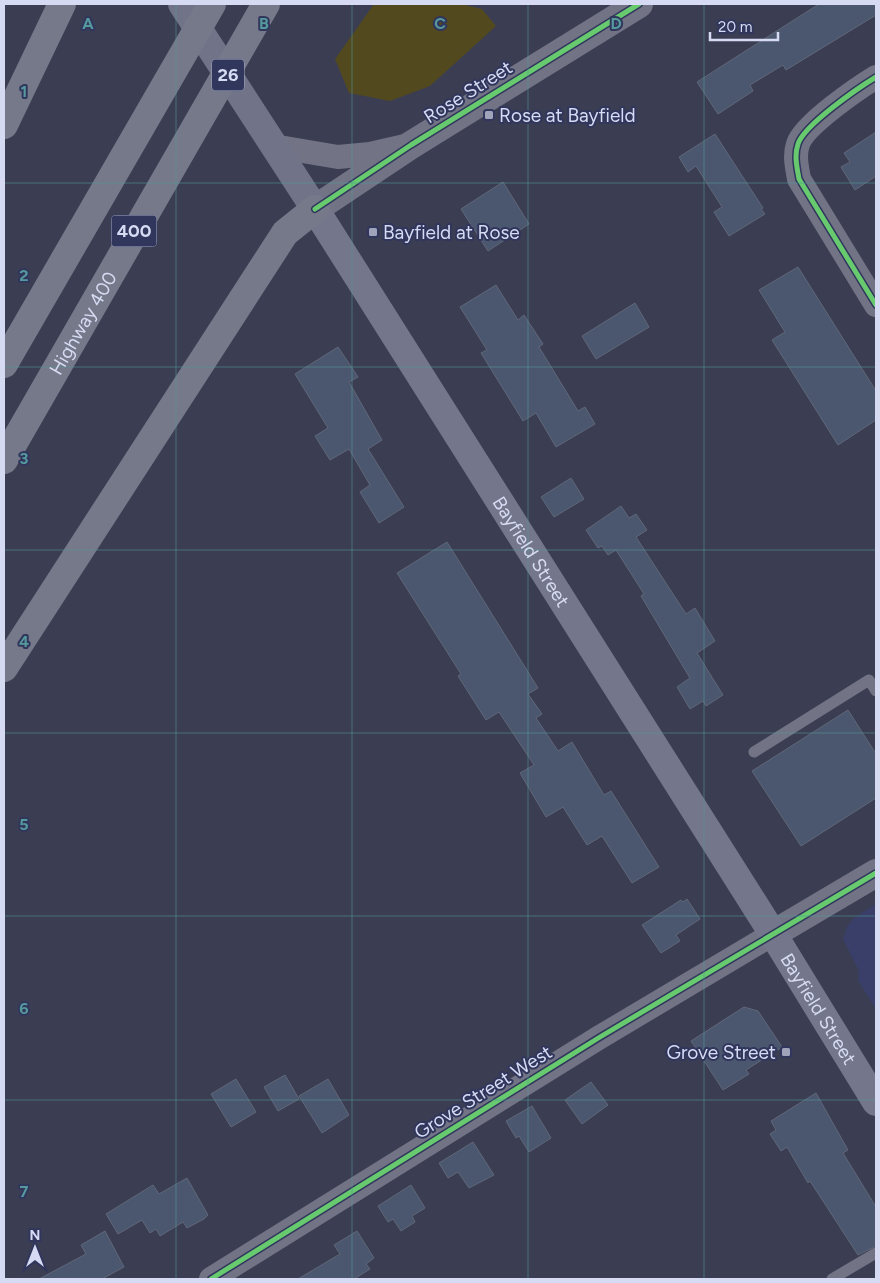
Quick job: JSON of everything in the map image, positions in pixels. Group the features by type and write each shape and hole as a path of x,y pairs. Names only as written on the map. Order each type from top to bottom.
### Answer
{"highway":[{"path":"4,125 62,4"},
{"name":"400","path":"4,364 212,4"},
{"name":"Highway 400","path":"4,460 266,4"},
{"path":"4,668 285,233 315,209"}],"main road":[{"name":"Bayfield Street","path":"182,4 315,209 773,934 876,1102"}],"street":[{"name":"Rose Street","path":"315,209 411,145 639,4"},
{"path":"876,77 808,127 798,144 796,162 799,179 876,305"},
{"name":"Rose Street","path":"273,146 338,157 370,154 411,145"},
{"path":"773,934 876,873"},
{"name":"Grove Street West","path":"211,1279 542,1072 773,934"}],"lane":[{"path":"754,752 873,677 876,691"},
{"path":"832,1279 876,1253"}],"shaded area":[{"path":"374,4 461,4 482,9 496,26 430,86 390,101 349,93 335,59"},
{"path":"876,904 876,1010 858,980 859,971 843,939 847,927 853,919"}],"building":[{"path":"819,4 876,4 876,15 786,70 783,65 750,85 753,91 718,114 697,82"},
{"path":"876,132 876,176 855,190 841,167 850,162 844,153"},
{"path":"715,134 765,214 729,236 714,212 722,207 696,166 688,172 679,157"},
{"path":"503,182 529,224 488,251 461,209"},
{"path":"798,267 876,391 876,420 838,445 772,340 785,332 759,290"},
{"path":"496,285 518,320 524,315 543,344 539,347 578,411 585,407 595,424 556,447 536,413 523,421 481,353 487,350 460,307"},
{"path":"635,303 649,327 596,359 582,336"},
{"path":"338,347 358,377 349,382 382,440 368,449 404,507 379,523 360,492 370,485 349,449 330,460 315,436 328,428 295,374"},
{"path":"571,478 584,499 554,517 541,497"},
{"path":"621,506 629,518 636,514 647,530 636,537 686,614 695,608 715,641 697,653 723,695 706,706 703,701 690,709 677,687 690,678 641,596 644,594 616,550 608,555 602,546 598,548 586,530"},
{"path":"447,542 538,688 528,694 542,714 536,718 558,751 572,742 604,795 611,791 659,867 632,883 602,836 587,845 563,807 546,817 520,773 534,765 499,712 486,720 458,676 461,674 397,573"},
{"path":"848,710 876,754 876,798 801,846 752,771"},
{"path":"687,899 700,919 676,935 680,941 661,953 642,925 681,900 683,902"},
{"path":"744,1007 758,1011 782,1047 746,1070 749,1074 723,1090 691,1041"},
{"path":"285,1075 299,1099 278,1111 264,1087"},
{"path":"236,1079 256,1112 231,1127 211,1094"},
{"path":"328,1079 349,1115 322,1133 299,1096"},
{"path":"591,1082 608,1105 582,1124 565,1100"},
{"path":"816,1093 848,1150 843,1153 876,1207 876,1246 858,1255 810,1181 808,1183 787,1147 781,1151 770,1134 776,1130 771,1121"},
{"path":"532,1106 551,1138 529,1152 519,1136 516,1138 506,1121"},
{"path":"473,1142 494,1175 469,1188 458,1172 448,1178 439,1163"},
{"path":"187,1178 208,1215 204,1219 187,1228 183,1222 160,1236 156,1229 150,1233 142,1220 118,1234 106,1214 153,1185 159,1194"},
{"path":"411,1185 425,1208 412,1216 415,1222 401,1231 393,1219 388,1222 378,1206"},
{"path":"105,1231 124,1267 102,1279 39,1279 86,1254 81,1245"},
{"path":"357,1231 374,1258 366,1264 370,1269 354,1279 298,1279 340,1254 334,1245"}],"cycle path":[{"path":"315,209 411,145 639,4"},
{"path":"876,77 857,89 810,127 798,144 796,157 799,179 876,305"},
{"path":"211,1279 600,1037 876,873"}],"place":[{"name":"Rose at Bayfield","path":"489,115"},
{"name":"Bayfield at Rose","path":"373,232"},
{"name":"Grove Street","path":"786,1052"}]}
